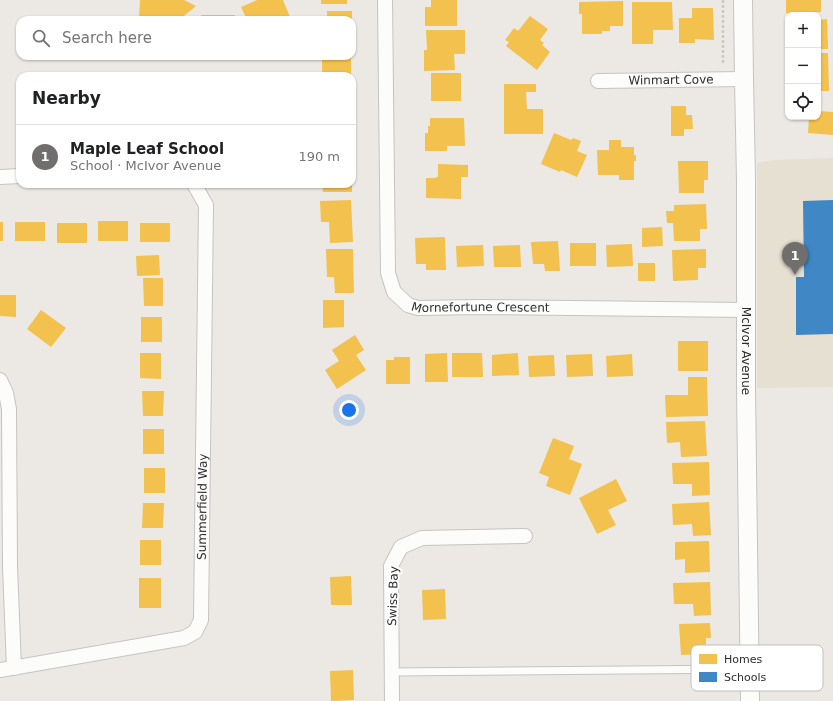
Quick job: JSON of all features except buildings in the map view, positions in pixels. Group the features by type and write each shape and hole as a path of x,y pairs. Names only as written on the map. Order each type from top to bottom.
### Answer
{"street":[{"name":"Mornefortune Crescent","path":"385,0 388,273 394,292 408,305 418,308 479,307 745,310"},
{"name":"McIvor Avenue","path":"743,0 746,181 745,310 750,645"},
{"name":"Winmart Cove","path":"598,81 744,79"},
{"path":"0,176 16,176"},
{"name":"Summerfield Way","path":"7,669 184,638 195,632 200,620 206,205 196,188"},
{"path":"0,380 6,393 9,409 10,566 7,669"},
{"name":"Swiss Bay","path":"392,701 391,566 401,547 422,538 525,536"}],"lane":[{"path":"392,672 691,669"}],"path":[{"path":"723,0 724,80"}],"shaded area":[{"path":"833,158 833,387 757,388 757,163 773,160"}],"place":[{"name":"Maple Leaf School","path":"795,275"}]}
